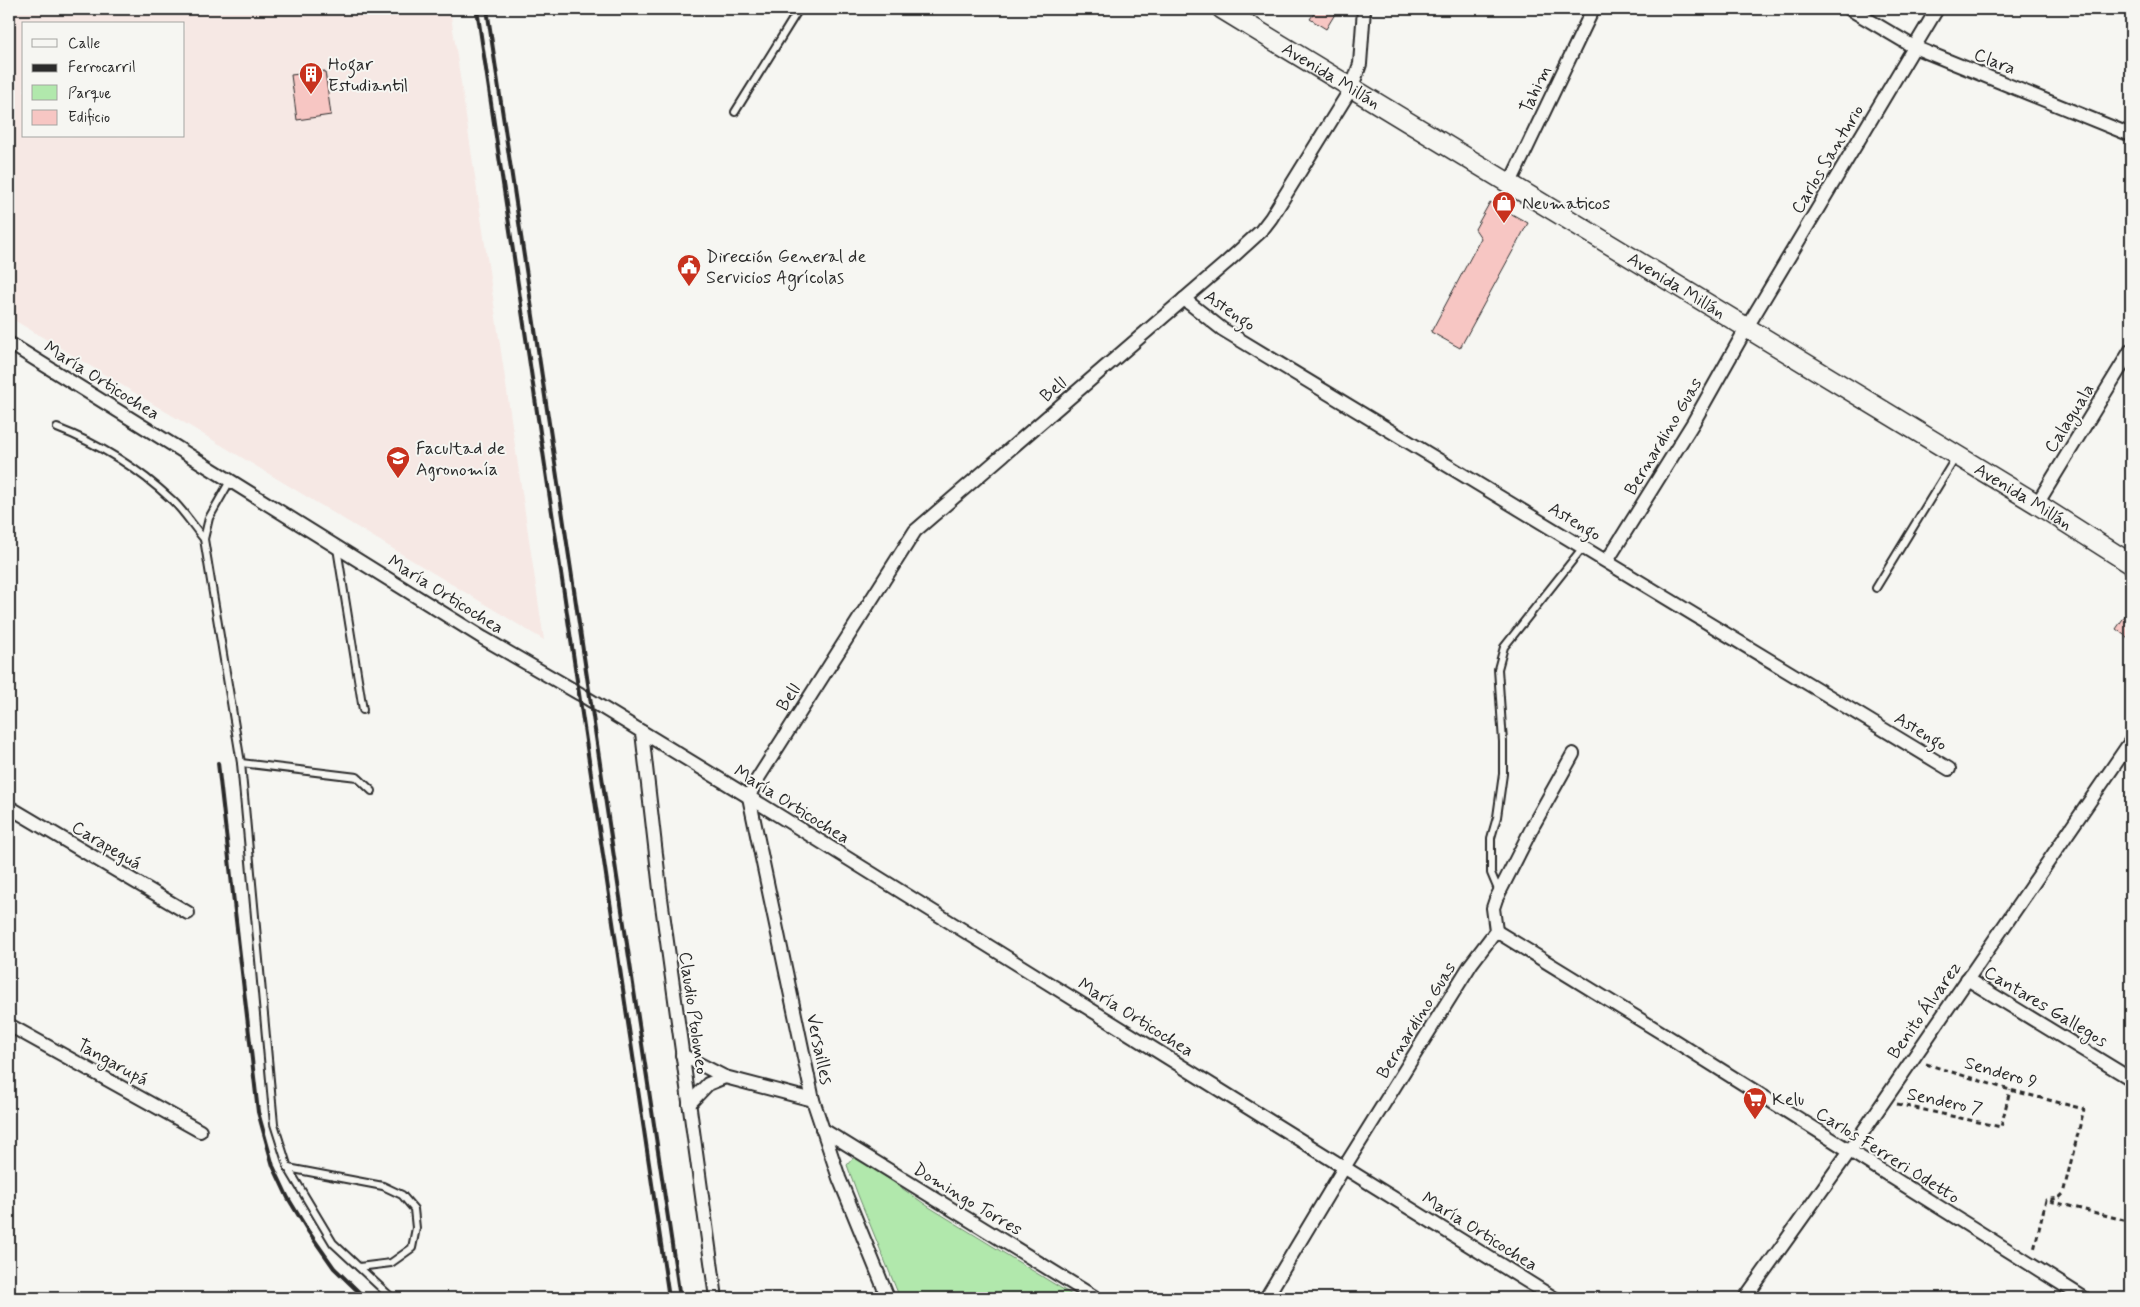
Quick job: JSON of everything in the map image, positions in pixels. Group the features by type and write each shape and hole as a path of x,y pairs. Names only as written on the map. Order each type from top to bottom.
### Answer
{"main road":[{"name":"Avenida Millán","path":"1222,9 2037,504 2131,564"}],"street":[{"name":"Bell","path":"749,798 755,782 916,531 1254,238 1271,218 1352,87 1360,64 1364,9"},
{"name":"Tahim","path":"1510,183 1593,9"},
{"name":"Clara","path":"1850,9 1914,47 2131,135"},
{"name":"Carlos Santurio","path":"1747,327 1937,9"},
{"name":"Astengo","path":"1184,299 1222,329 1584,546 1949,769"},
{"name":"Bernardino Guas","path":"1607,561 1693,423 1747,327"},
{"name":"María Orticochea","path":"9,342 483,638 642,732 1345,1166 1554,1298"},
{"name":"Calaguala","path":"2037,504 2131,350"},
{"name":"Claudio Ptolomeo","path":"642,732 682,1055 716,1298"},
{"name":"Benito Álvarez","path":"1745,1298 1849,1152 2131,741"},
{"path":"1496,931 1494,908 1499,894 1534,824 1573,754"},
{"name":"Versailles","path":"749,798 813,1100 838,1178 888,1298"},
{"name":"Carapeguá","path":"9,807 188,913"},
{"name":"Bernardino Guas","path":"1266,1298 1345,1166 1471,964 1496,931"},
{"name":"Carlos Ferreri Odetto","path":"1496,931 2084,1298"},
{"name":"Cantares Gallegos","path":"1967,979 2131,1079"},
{"name":"Tangarupá","path":"9,1025 200,1131"},
{"path":"682,1055 725,1077 813,1100"},
{"path":"689,1104 708,1084 725,1077"},
{"name":"Domingo Torres","path":"822,1129 1096,1298"}],"lane":[{"path":"735,112 799,9"},
{"path":"892,9 911,9"},
{"path":"57,428 83,438 126,463 173,500 204,539"},
{"path":"1876,588 1956,455"},
{"path":"230,481 209,518 204,539 241,763 274,1124 288,1168 334,1242 392,1298"},
{"path":"1499,894 1491,873 1491,838 1497,818 1502,774 1503,742 1498,669 1504,647 1584,546"},
{"path":"337,547 363,710"},
{"path":"241,763 357,777 372,791"},
{"path":"288,1168 383,1186 402,1194 414,1209 416,1228 412,1248 391,1263 359,1267"}],"path":[{"name":"Sendero 9","path":"1912,1059 2010,1090 2084,1109 2063,1194 2059,1198 2046,1200"},
{"name":"Sendero 7","path":"1883,1102 2001,1127 2010,1090"},
{"path":"2030,1265 2046,1200 2131,1222"}],"shaded area":[{"name":"Facultad de Agronomía","path":"9,9 450,9 544,640 9,317"}],"green space":[{"path":"853,1158 860,1159 929,1207 1077,1298 900,1298 847,1165"}],"building":[{"path":"1317,9 1338,9 1326,29 1310,19"},
{"name":"Hogar Estudiantil","path":"325,71 331,115 297,120 291,75"},
{"path":"1490,202 1528,223 1460,348 1431,332 1481,238 1475,229"},
{"path":"2131,607 2131,640 2116,629"}],"railway":[{"path":"477,9 669,1298"},
{"path":"487,9 680,1298"},
{"path":"218,763 258,1112 273,1166 288,1198 334,1268 365,1298"}],"place":[{"name":"Hogar Estudiantil","path":"311,95"},
{"name":"Neumaticos","path":"1504,224"},
{"name":"Dirección General de Servicios Agrícolas","path":"689,287"},
{"name":"Facultad de Agronomía","path":"398,479"},
{"name":"Kelu","path":"1755,1120"}]}
